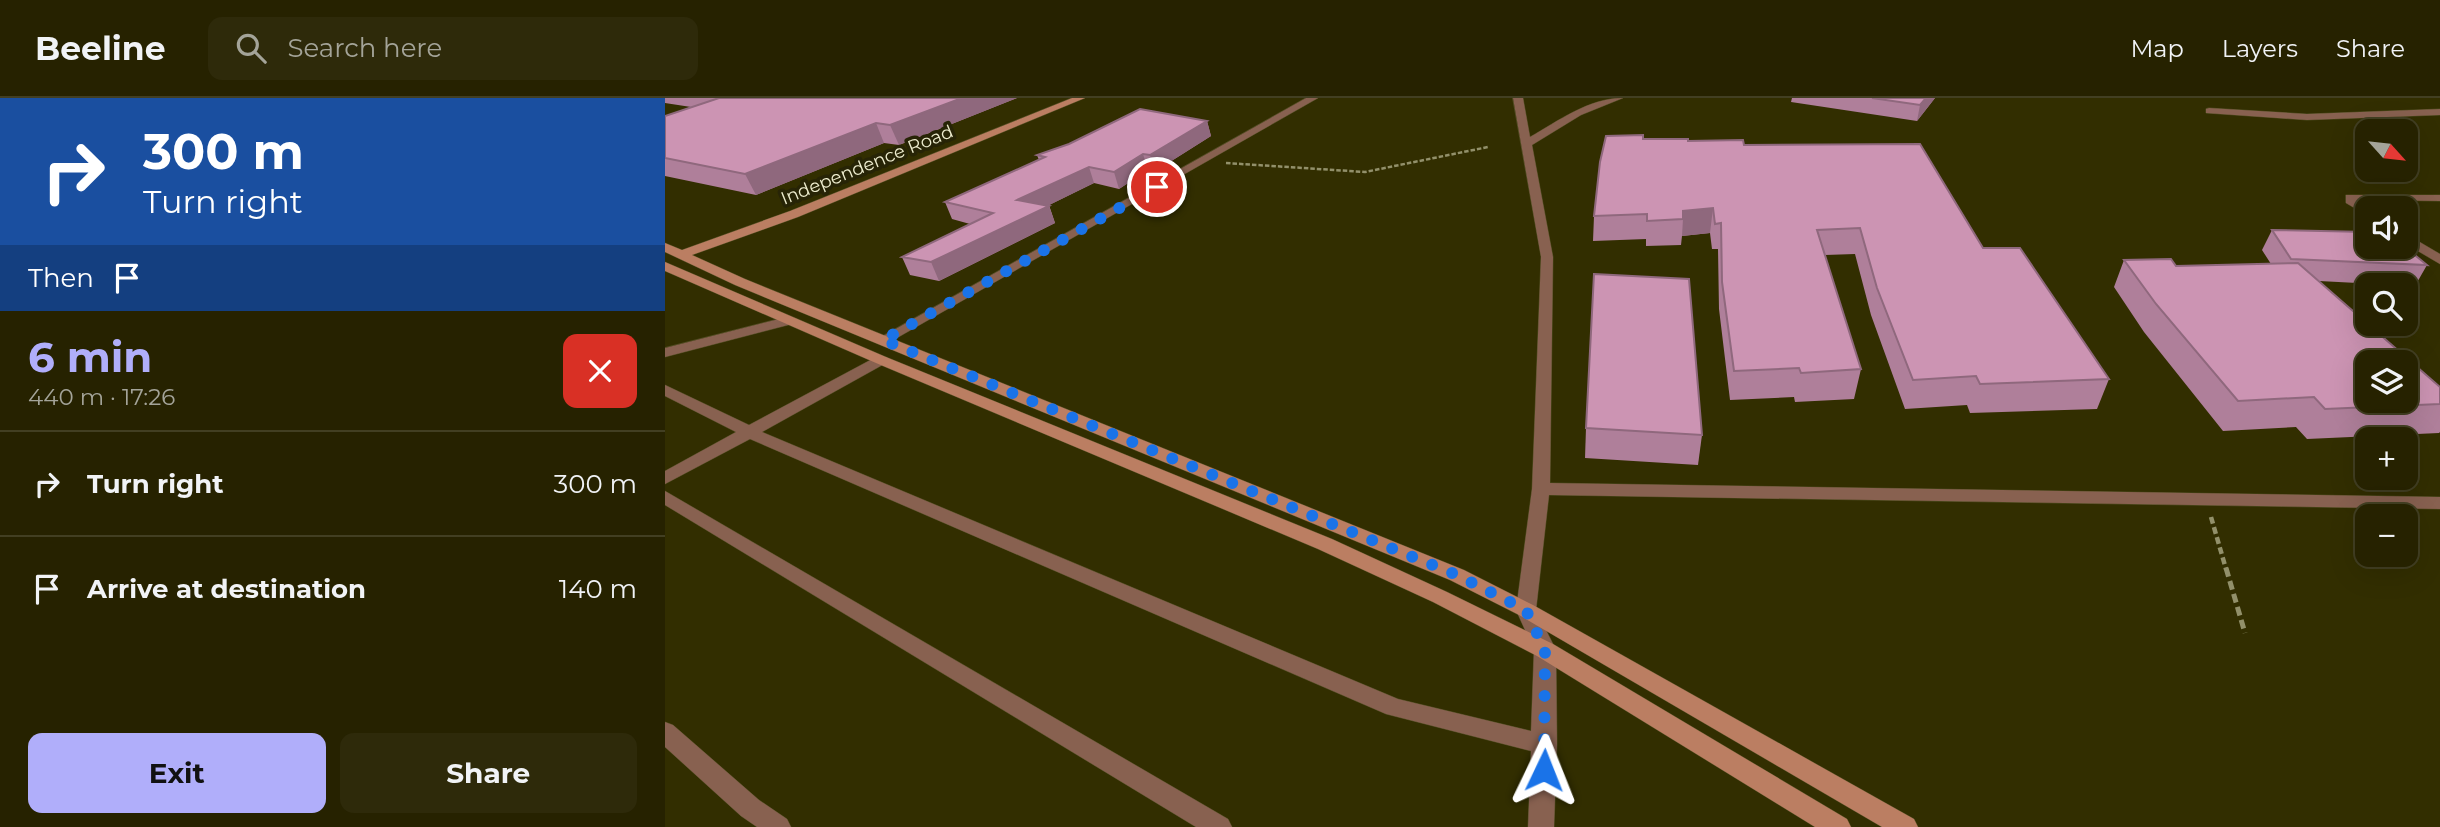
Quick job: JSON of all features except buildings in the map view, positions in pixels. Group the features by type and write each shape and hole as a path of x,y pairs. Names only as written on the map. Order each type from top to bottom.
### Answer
{"main road":[{"name":"Independence Road","path":"669,255 1063,98"},
{"name":"Independence Road","path":"669,255 794,214 1080,98"},
{"path":"669,255 787,321 1325,544 1440,597 1545,650 1838,827"},
{"path":"669,255 1457,575 1526,610 1905,827"},
{"path":"1101,452 1122,437"}],"street":[{"path":"883,340 1313,98"},
{"path":"1518,98 1547,257 1541,489 1526,610 1545,650 1545,744 1541,827"},
{"path":"1525,144 1578,113 1618,98"},
{"path":"2209,111 2307,117 2440,112"},
{"path":"2418,198 2440,198"},
{"path":"2418,246 2440,260"},
{"path":"665,353 787,321"},
{"path":"665,478 881,360"},
{"path":"665,390 749,432 1394,707 1545,744"},
{"path":"1541,489 2440,503"},
{"path":"665,498 1219,827"},
{"path":"665,732 750,808 778,827"}],"path":[{"path":"1203,161 1365,172 1488,147"},
{"path":"2205,499 2245,633"}],"route":[{"path":"1157,187 883,340 1457,575 1526,610 1545,650 1544,770"}]}
